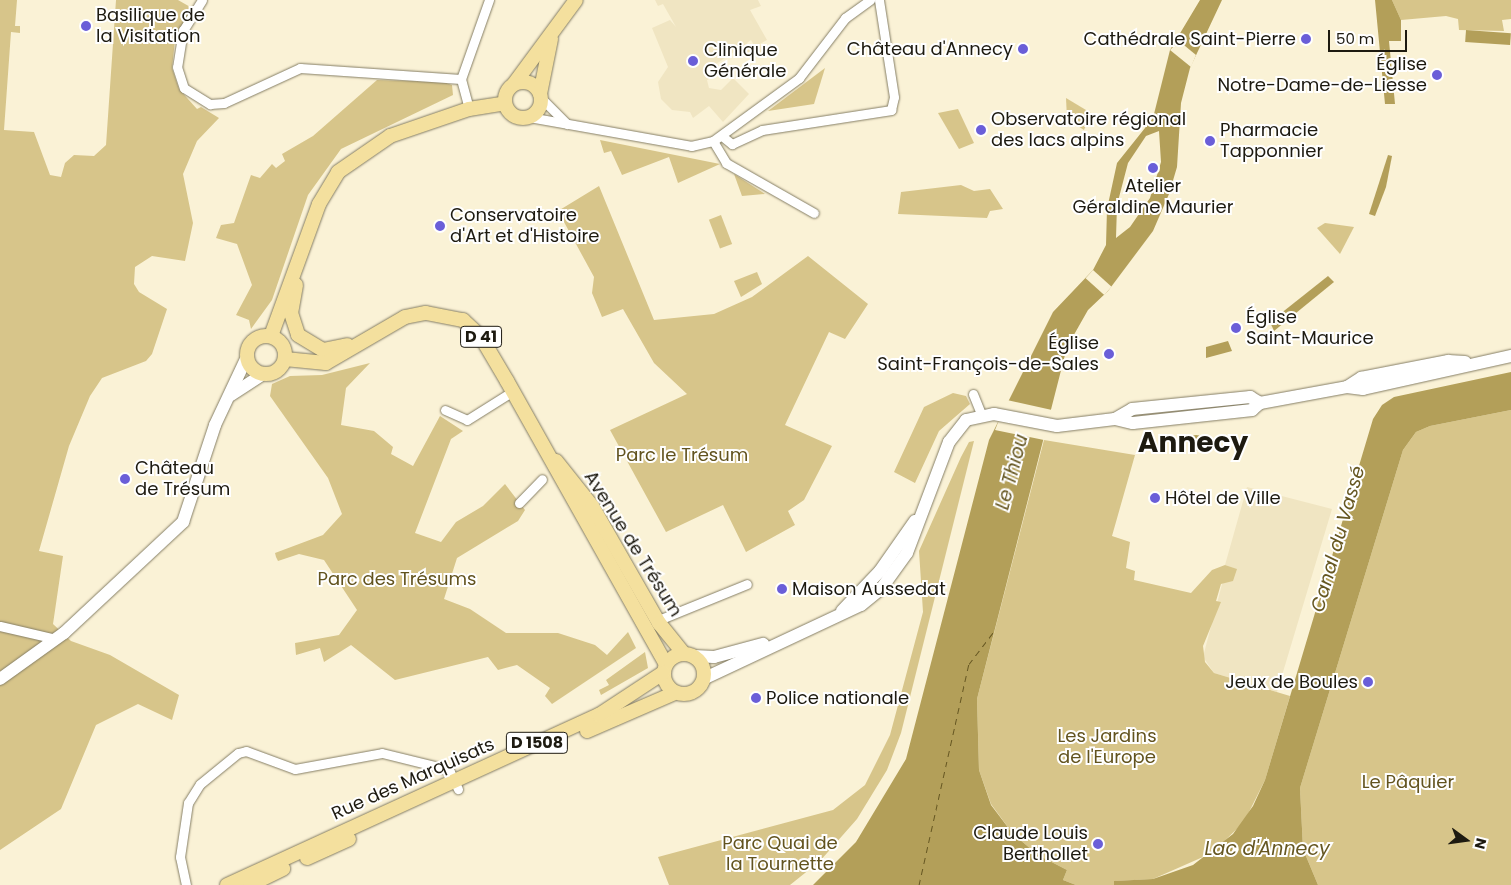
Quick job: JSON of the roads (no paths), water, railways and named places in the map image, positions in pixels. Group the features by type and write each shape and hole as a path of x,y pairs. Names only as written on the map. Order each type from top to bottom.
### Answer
{"main road":[{"path":"505,103 514,84 576,0"},
{"path":"505,103 511,114 529,118 539,110 547,48 556,26"},
{"path":"514,84 530,83 541,96"},
{"path":"271,336 318,204 338,172 390,136 469,109 505,103"},
{"path":"296,262 291,313 298,335 323,350 361,345"},
{"name":"Avenue de Trésum","path":"285,359 326,363 361,345 405,317 447,315 463,320 481,337 550,454 565,489 636,607 664,668"},
{"path":"0,679 56,638 183,522 214,425 229,397 247,357 251,343 271,336"},
{"path":"229,397 263,374 277,371 285,359 282,345 271,336"},
{"path":"782,639 714,657 689,655 664,668 666,684 675,693 693,692 703,679 842,611 880,571 915,521 953,434 966,420 981,414 1001,415 1048,425 1115,419 1132,409 1250,397 1260,403 1347,387 1361,378 1448,361 1472,362 1510,356"},
{"path":"247,357 252,368 263,374"},
{"name":"Avenue de Trésum","path":"550,454 592,506 659,623 689,655"},
{"path":"689,655 702,666 703,679"},
{"name":"Rue des Marquisats","path":"250,885 599,715 664,668"},
{"name":"Rue des Marquisats","path":"227,885 457,784 675,693"}],"street":[{"path":"202,0 183,30 176,67 184,88 210,104 224,103 300,68 462,79"},
{"path":"469,109 462,79 489,0"},
{"path":"529,118 691,146 713,142 799,78 845,18 870,0"},
{"path":"722,136 732,144 762,130 891,110 894,97 880,0"},
{"path":"541,96 567,124"},
{"path":"713,142 726,163 814,213"},
{"path":"445,410 466,420 513,391"},
{"path":"973,394 981,414"},
{"path":"519,503 542,479"},
{"path":"636,607 659,623 747,584"},
{"path":"0,626 56,638"},
{"path":"186,885 180,857 188,803 200,784 246,751 295,768 382,753 439,767 457,784"}],"water":[{"name":"Le Thiou","path":"1200,0 1222,0 1190,68 1181,103 1177,167 1169,194 1153,231 1108,291 1088,310 1067,347 977,699 979,770 991,805 1013,834 1038,855 1067,870 1063,880 1076,885 813,885 856,842 906,759 989,440 1053,312 1093,270 1106,245 1107,209 1117,163 1153,118 1170,50","holes":["1159,131 1161,162 1150,198 1130,227 1116,238 1117,205 1128,163 1146,136"]},
{"path":"1375,0 1392,0 1401,20 1401,41 1389,41 1395,104 1385,104"},
{"path":"1466,30 1511,33 1510,45 1465,42"},
{"path":"1388,155 1392,156 1386,187 1375,216 1369,214"},
{"path":"1328,276 1334,282 1274,331 1270,322"},
{"path":"1228,341 1232,351 1206,358 1206,347"},
{"name":"Lac d'Annecy","path":"1511,372 1511,410 1430,426 1416,432 1403,450 1300,788 1303,849 1318,885 1114,885 1114,881 1153,879 1193,865 1233,834 1253,806 1265,780 1373,419 1382,405 1394,397"},
{"path":"1193,435 1199,435 1204,440 1202,449 1193,451 1188,446 1188,440"}],"place":[{"name":"Basilique de la Visitation","path":"86,26"},
{"name":"Cathédrale Saint-Pierre","path":"1306,39"},
{"name":"Château d'Annecy","path":"1023,49"},
{"name":"Clinique Générale","path":"693,61"},
{"name":"Église Notre-Dame-de-Liesse","path":"1437,75"},
{"name":"Observatoire régional des lacs alpins","path":"981,130"},
{"name":"Pharmacie Tapponnier","path":"1210,141"},
{"name":"Atelier Géraldine Maurier","path":"1153,168"},
{"name":"Conservatoire d'Art et d'Histoire","path":"440,226"},
{"name":"Église Saint-Maurice","path":"1236,328"},
{"name":"Église Saint-François-de-Sales","path":"1109,354"},
{"name":"Château de Trésum","path":"125,479"},
{"name":"Hôtel de Ville","path":"1155,498"},
{"name":"Maison Aussedat","path":"782,589"},
{"name":"Jeux de Boules","path":"1368,682"},
{"name":"Police nationale","path":"756,698"},
{"name":"Claude Louis Berthollet","path":"1098,844"}],"district":[{"name":"Annecy","path":"1193,443"}],"park label":[{"name":"Parc le Trésum","path":"682,455"},
{"name":"Parc des Trésums","path":"397,579"},
{"name":"Les Jardins de l'Europe","path":"1107,748"},
{"name":"Le Pâquier","path":"1408,782"},
{"name":"Parc Quai de la Tournette","path":"780,854"}],"water label":[{"name":"Canal du Vassé","path":"1338,539"}]}
